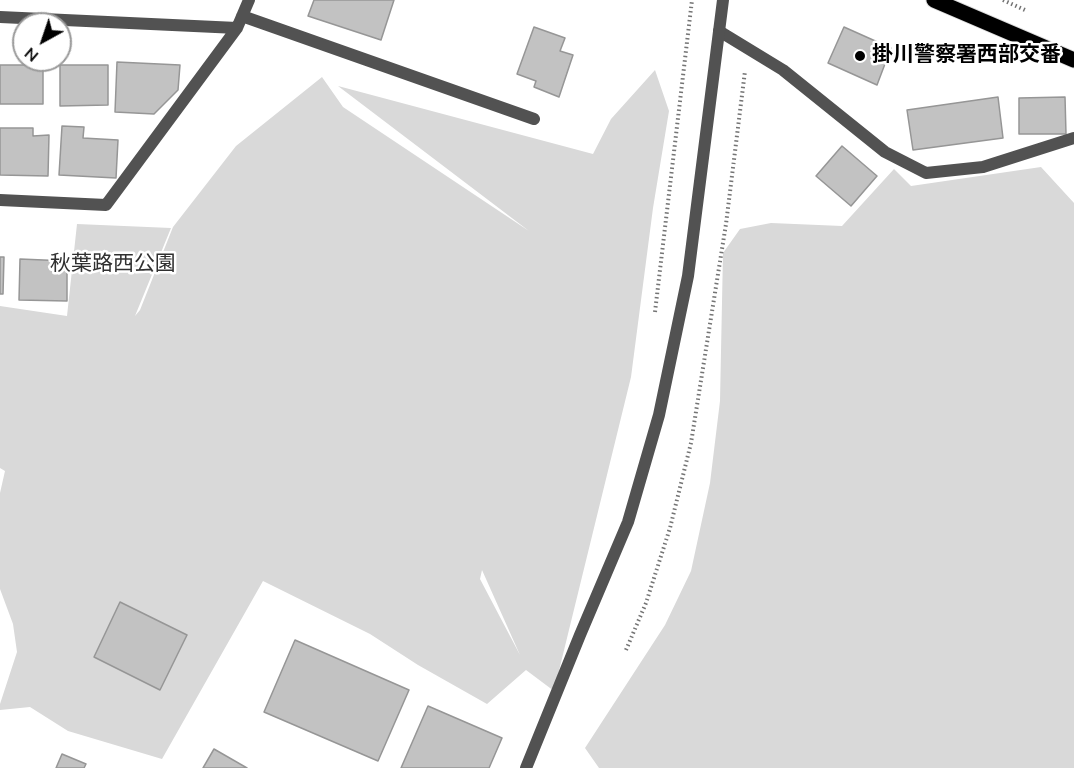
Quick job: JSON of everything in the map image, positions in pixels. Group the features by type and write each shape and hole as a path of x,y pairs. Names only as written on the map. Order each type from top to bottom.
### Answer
{"main road":[{"path":"934,0 1074,60"}],"street":[{"path":"0,200 106,205 237,28 249,0"},
{"path":"526,768 628,522 659,416 687,276 723,0"},
{"path":"242,15 534,119"},
{"path":"0,17 237,28"},
{"path":"719,31 783,70 885,152 926,173 983,167 1074,138"}],"path":[{"path":"654,321 692,0"},
{"path":"626,650 646,603 670,528 691,443 726,224 746,61"}],"green space":[{"name":"秋葉路西公園","path":"655,70 669,111 653,208 631,377 554,691 526,670 487,704 418,665 370,634 263,581 162,759 68,731 30,707 0,710 17,652 13,624 0,589 0,493 5,471 0,468 0,306 67,316 77,224 171,228 135,316 140,310 173,227 236,146 322,77 343,107 529,231 338,86 593,154 611,119","holes":["482,570 520,655 480,579"]},
{"path":"1041,167 1074,203 1074,768 599,768 585,748 665,625 691,571 710,483 720,401 723,253 740,229 771,223 842,226 894,169 911,186"}],"building":[{"path":"314,0 394,0 381,40 308,16"},
{"path":"534,27 565,38 560,51 573,55 559,97 534,87 536,81 517,74"},
{"name":"掛川警察署西部交番","path":"844,27 891,48 877,85 828,63"},
{"path":"117,62 180,65 178,90 154,114 115,112"},
{"path":"0,65 12,65 12,72 43,72 43,104 0,104"},
{"path":"72,65 108,65 108,105 60,106 60,72 72,72"},
{"path":"998,97 1003,138 913,150 907,110"},
{"path":"1065,97 1066,134 1019,134 1019,98"},
{"path":"62,126 84,127 83,138 118,140 116,178 59,175"},
{"path":"0,128 33,128 33,136 49,135 48,176 0,175"},
{"path":"842,146 877,176 851,206 816,176"},
{"path":"0,257 4,257 3,294 0,294"},
{"path":"20,259 67,261 67,301 19,300"},
{"path":"120,602 187,635 160,690 94,657"},
{"path":"295,640 409,690 378,761 264,712"},
{"path":"428,706 502,738 489,768 401,768"},
{"path":"214,749 247,768 203,768"},
{"path":"62,754 86,764 84,768 56,768"}],"place":[{"name":"掛川警察署西部交番","path":"860,56"}]}
